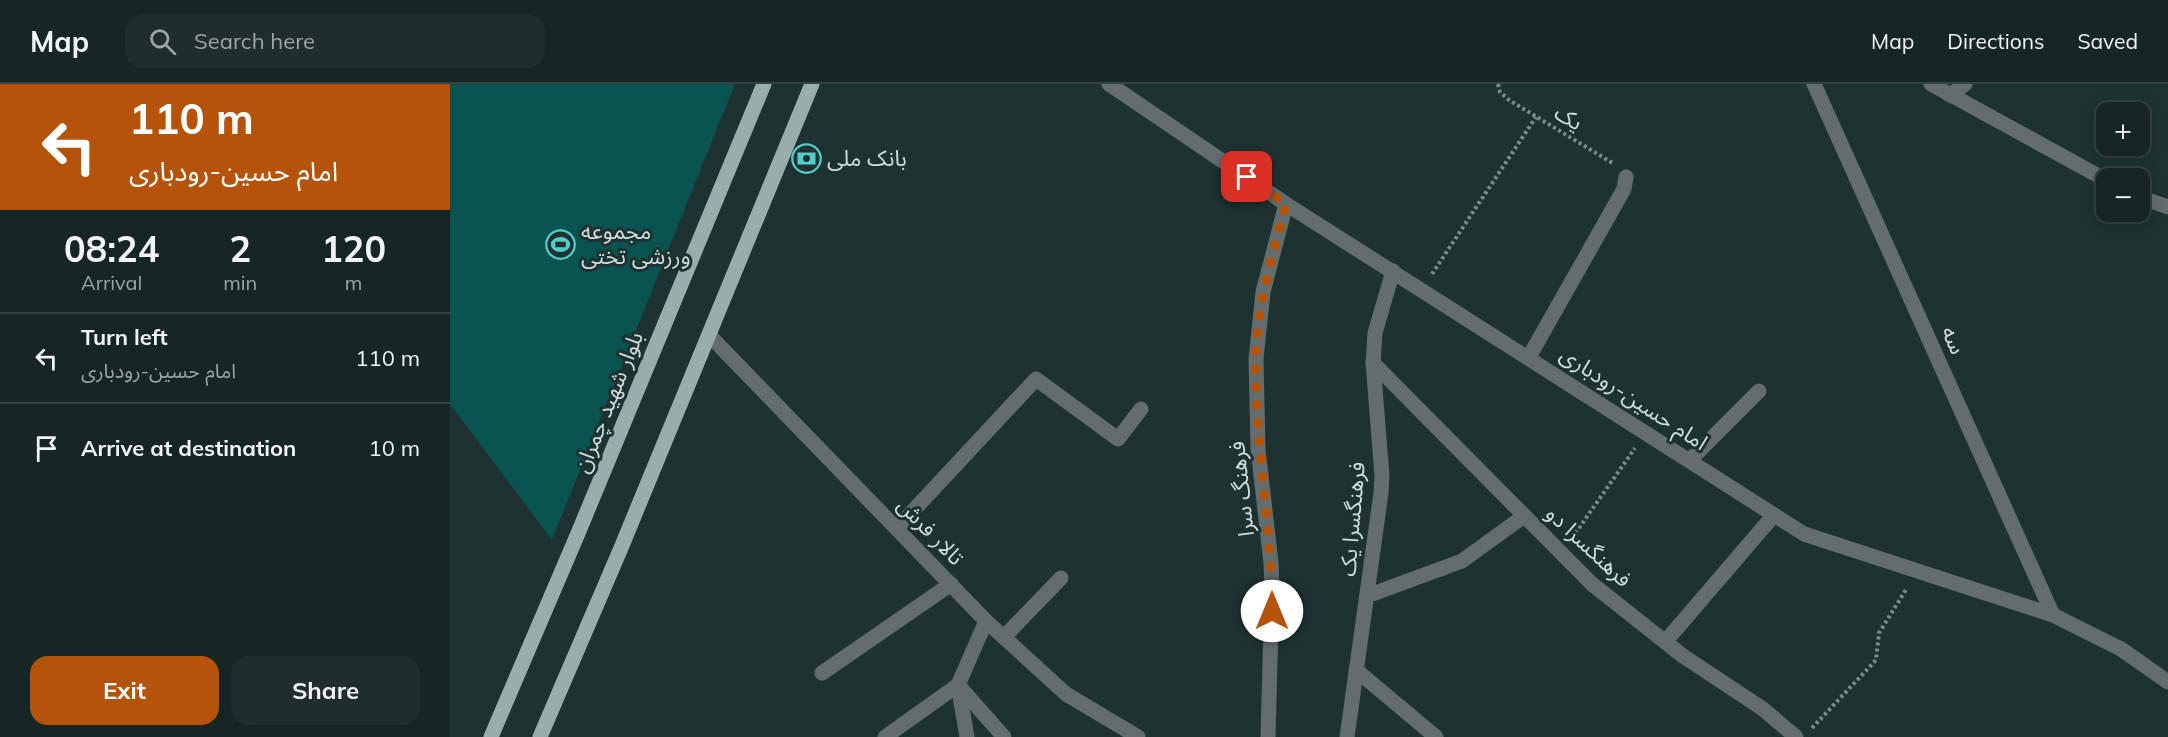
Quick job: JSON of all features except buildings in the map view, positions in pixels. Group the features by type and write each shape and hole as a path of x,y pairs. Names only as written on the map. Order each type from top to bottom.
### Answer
{"main road":[{"name":"بلوار شهید چمران","path":"491,737 764,84"},
{"path":"540,737 812,84"}],"street":[{"name":"امام حسین-رودباری","path":"1109,84 1286,204 1804,534 2053,615 2121,649 2168,682"},
{"name":"سه","path":"1814,84 2053,615"},
{"path":"1931,84 2096,175"},
{"path":"1950,95 1965,84"},
{"path":"1529,357 1624,189 1626,177"},
{"path":"2150,201 2168,207"},
{"name":"فرهنگ سرا","path":"1268,737 1272,563 1258,449 1256,359 1263,292 1286,204"},
{"name":"فرهنگسرا یک","path":"1347,737 1382,476 1373,363 1375,333 1393,271"},
{"name":"تالار فرش","path":"709,335 1004,637 1066,694 1138,737"},
{"name":"فرهنگسرا دو","path":"1373,363 1592,584 1683,656 1763,710 1796,737"},
{"path":"897,528 1036,379 1118,439 1141,409"},
{"path":"1690,460 1759,391"},
{"path":"1665,642 1774,515"},
{"path":"1367,596 1461,561 1524,516"},
{"path":"1004,637 1061,578"},
{"path":"822,673 951,584"},
{"path":"885,737 958,685 987,621"},
{"path":"1356,670 1436,737"},
{"path":"958,685 967,737"},
{"path":"958,685 1004,737"}],"path":[{"name":"یک","path":"1498,84 1500,92 1536,117 1620,167 1626,177"},
{"path":"1422,289 1536,117"},
{"path":"1561,553 1646,432"},
{"path":"1811,728 1876,660 1879,633 1918,571"}],"shaded area":[{"name":"مجموعه ورزشی تختی","path":"450,84 735,84 552,540 450,404"}],"place":[{"name":"بانک ملی","path":"806,158"},
{"name":"مجموعه ورزشی تختی","path":"560,244"}],"route":[{"path":"1247,177 1286,204 1263,292 1256,359 1258,449 1272,563 1272,611"}]}
